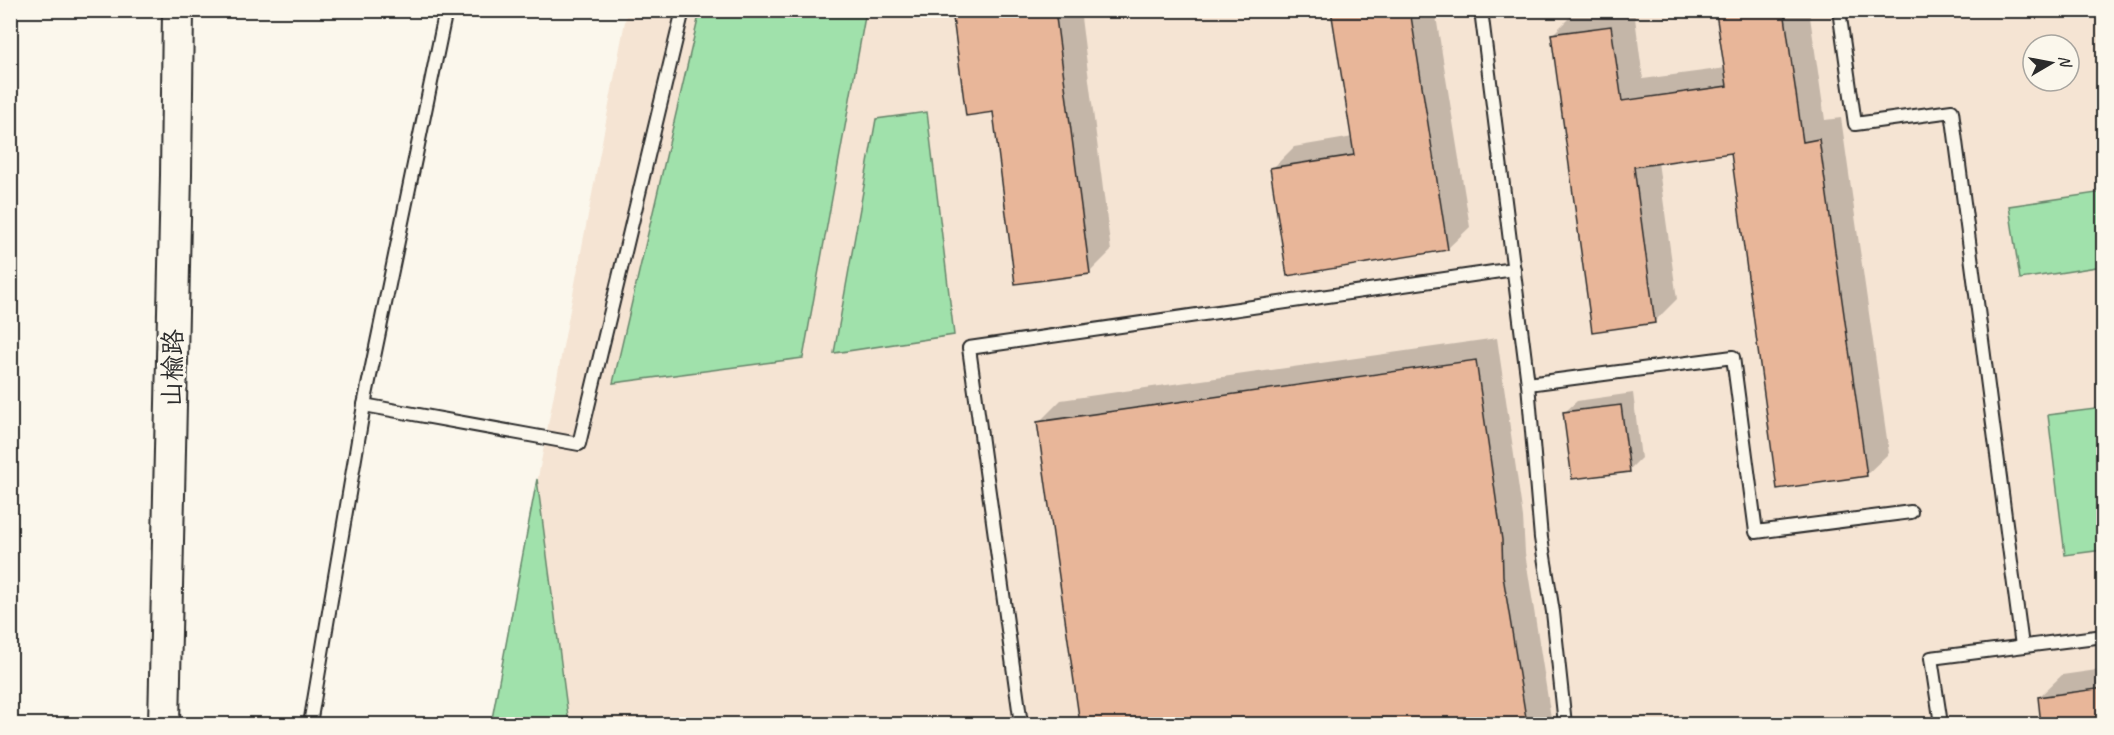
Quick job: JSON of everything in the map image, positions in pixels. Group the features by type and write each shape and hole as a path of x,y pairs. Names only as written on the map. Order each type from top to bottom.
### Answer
{"street":[{"name":"山榆路","path":"164,724 178,10"}],"lane":[{"path":"310,724 364,405 446,10"},
{"path":"364,405 579,444 683,10"},
{"path":"1481,10 1528,384 1541,538 1565,724"},
{"path":"1839,10 1855,124 1952,111 2022,646"},
{"path":"1021,724 969,348 1514,269"},
{"path":"1528,384 1733,357 1756,532 1911,512"},
{"path":"1941,724 1931,658 2103,636"}],"shaded area":[{"path":"627,11 2103,11 2103,724 491,724"}],"green space":[{"path":"700,11 866,11 803,358 613,383"},
{"path":"927,112 954,335 834,353 876,119"},
{"path":"2103,192 2103,266 2020,279 2009,206"},
{"path":"2103,408 2103,550 2065,555 2048,415"},
{"path":"537,479 569,724 491,724"}],"building":[{"path":"952,10 1055,10 1090,274 1015,284 993,112 966,116"},
{"path":"1331,10 1410,10 1448,250 1287,276 1270,168 1354,155"},
{"path":"1731,10 1784,10 1803,142 1819,139 1867,476 1777,489 1731,153 1634,167 1655,323 1592,332 1551,34 1611,26 1622,101 1727,86 1716,13"},
{"path":"1476,360 1502,540 1503,576 1527,724 1080,724 1037,422"},
{"path":"1621,405 1630,472 1572,479 1563,412"},
{"path":"2104,688 2104,724 2041,724 2038,697"}]}
